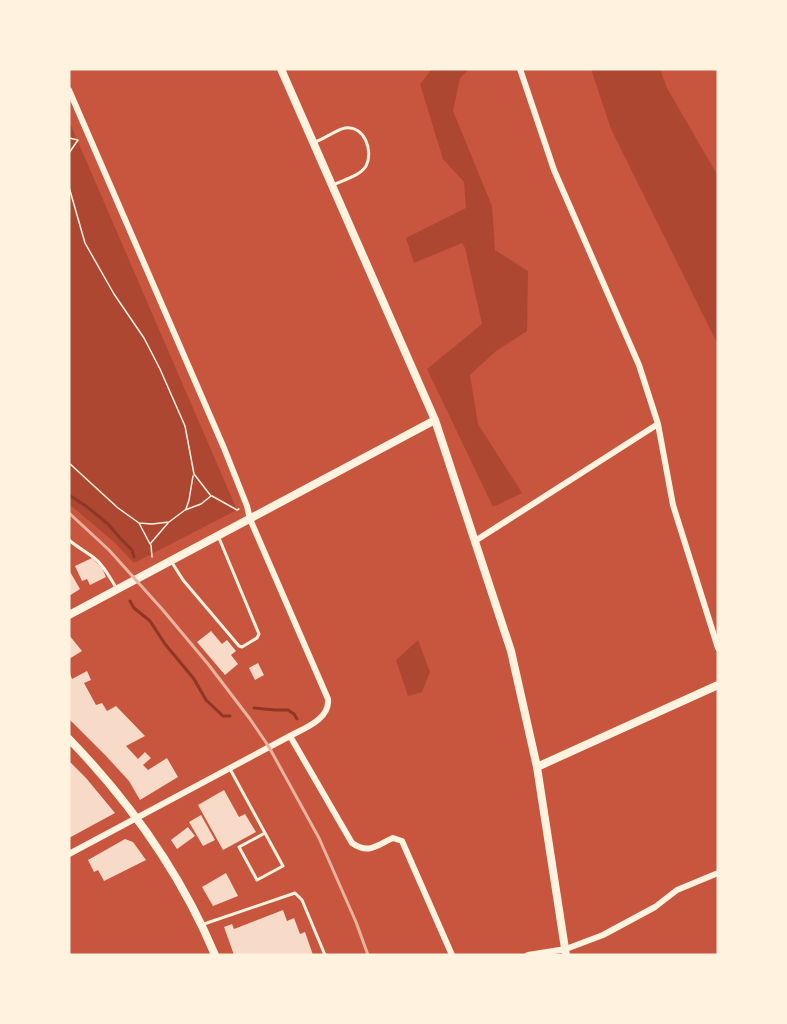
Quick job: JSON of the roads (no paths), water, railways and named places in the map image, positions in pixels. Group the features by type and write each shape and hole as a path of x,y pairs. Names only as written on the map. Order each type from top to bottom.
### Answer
{"main road":[{"path":"69,739 137,818 179,882 215,955"}],"street":[{"path":"280,69 435,420 513,656 537,767 566,952"},
{"path":"520,69 554,170 639,365 658,424 673,506 718,648"},
{"path":"69,90 224,448 250,519 328,699 329,706 326,713 318,720 290,736 69,854"},
{"path":"69,615 435,420"},
{"path":"475,541 658,424"},
{"path":"537,767 718,685"},
{"path":"290,736 352,843 360,849 368,849 393,838 402,841 452,955"},
{"path":"528,955 566,952 656,907 677,891 718,873"}],"lane":[{"path":"313,143 347,127 359,131 365,137 369,154 364,168 357,174 331,186"},
{"path":"171,561 183,580 238,646 242,647 257,638 259,634 218,536"},
{"path":"69,540 102,565 117,589"},
{"path":"230,769 265,833 282,866 257,879 239,847 265,833"},
{"path":"202,925 295,893 302,900 325,955"}],"waterway":[{"path":"69,495 108,524 132,550 134,557"},
{"path":"130,601 134,608 150,621 165,644 194,679 206,700 223,716 230,716"},
{"path":"254,708 288,710 297,719"}],"railway":[{"path":"69,513 109,550 162,609 208,664 269,747 319,838 368,955"}]}
